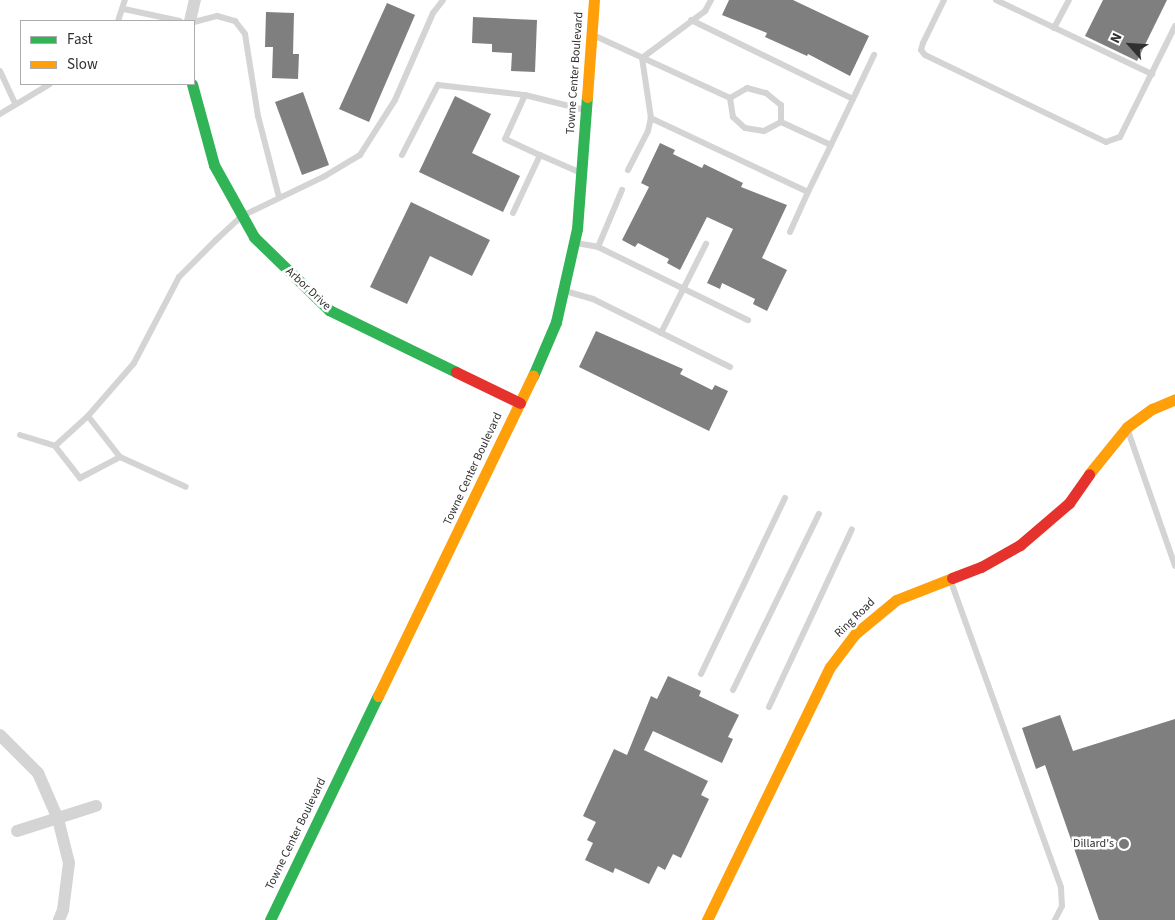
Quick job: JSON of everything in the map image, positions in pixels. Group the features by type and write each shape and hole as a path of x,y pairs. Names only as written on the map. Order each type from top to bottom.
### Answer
{"street":[{"path":"192,20 195,0"},
{"name":"Towne Center Boulevard","path":"270,920 540,361 565,291 574,243 594,0"},
{"name":"Arbor Drive","path":"192,85 214,165 254,236 329,310 520,403"},
{"name":"Ring Road","path":"707,920 840,651 867,622 890,604 1004,555 1054,518 1127,427 1152,410 1175,399"},
{"path":"0,735 38,773 58,819 69,863 63,910 59,920"},
{"path":"17,831 96,806"}],"lane":[{"path":"118,20 124,9 125,0"},
{"path":"54,446 88,416 134,363 179,277 242,216 326,176 360,155 395,100 433,13 443,0"},
{"path":"642,58 705,11 711,0"},
{"path":"944,0 923,43 921,50 925,55 1106,142 1120,137 1175,26"},
{"path":"996,0 1152,74"},
{"path":"1054,28 1067,1"},
{"path":"124,9 175,20"},
{"path":"195,21 217,16 235,21 245,34 258,116 279,197"},
{"path":"691,20 853,100"},
{"path":"591,35 730,98"},
{"path":"790,232 874,56"},
{"path":"628,170 648,131 650,118 642,58"},
{"path":"0,71 15,103"},
{"path":"0,114 15,103 48,85"},
{"path":"402,156 438,85 525,95 586,110"},
{"path":"730,98 747,88 766,93 781,105 781,122"},
{"path":"525,95 505,139 581,172"},
{"path":"730,98 733,117 745,128 764,131 781,122"},
{"path":"650,118 808,192"},
{"path":"781,122 831,145"},
{"path":"513,213 540,155"},
{"path":"598,247 622,190"},
{"path":"574,243 598,247 748,320"},
{"path":"661,332 706,244"},
{"path":"565,291 593,299 730,367"},
{"path":"88,416 120,457 186,487"},
{"path":"1127,427 1175,566"},
{"path":"20,435 54,446 80,478 120,457"},
{"path":"701,674 785,498"},
{"path":"733,690 819,514"},
{"path":"769,707 852,530"},
{"path":"950,578 1061,888 1062,906 1055,920"}],"building":[{"path":"729,0 793,0 869,36 850,76 808,54 807,56 765,37 767,33 722,15"},
{"path":"1103,0 1167,0 1137,61 1085,36"},
{"path":"387,3 415,15 369,122 339,109"},
{"path":"266,12 294,13 293,54 299,54 298,79 272,78 273,47 265,47"},
{"path":"473,17 537,20 535,72 511,71 512,53 492,52 492,44 472,43"},
{"path":"303,92 329,165 302,175 275,102"},
{"path":"455,96 491,114 472,153 520,176 503,212 419,172"},
{"path":"660,143 675,150 673,154 702,168 704,164 743,183 741,187 787,205 762,258 787,270 767,311 753,304 755,299 722,283 720,289 707,283 733,229 707,217 680,270 667,263 669,259 638,243 635,247 622,240 649,187 641,183"},
{"path":"411,202 490,240 472,276 430,256 407,304 370,287"},
{"path":"596,331 683,369 680,374 712,390 715,385 728,391 709,431 579,367"},
{"path":"668,676 701,691 699,696 739,715 728,737 733,739 722,763 653,731 644,750 708,781 701,795 709,799 681,858 673,854 665,870 658,866 649,884 615,868 613,873 585,860 593,843 587,840 596,822 583,816 614,749 627,755 651,696 657,699"},
{"name":"Dillard's","path":"1060,715 1073,751 1175,719 1175,920 1099,920 1045,765 1036,769 1022,728"}],"traffic: fast":[{"path":"192,85 214,165 254,237 329,310 456,372"},
{"path":"533,376 556,322 577,229 587,97"},
{"path":"270,920 378,696"}],"traffic: slow":[{"path":"587,97 594,0"},
{"path":"378,696 533,376"},
{"path":"1089,474 1127,427 1152,409 1175,399"},
{"path":"707,920 830,667 855,634 896,600 952,578"}],"traffic: jam":[{"path":"456,372 520,403"},
{"path":"952,578 981,567 1020,545 1069,503 1089,474"}],"place":[{"name":"Dillard's","path":"1124,844"}]}
